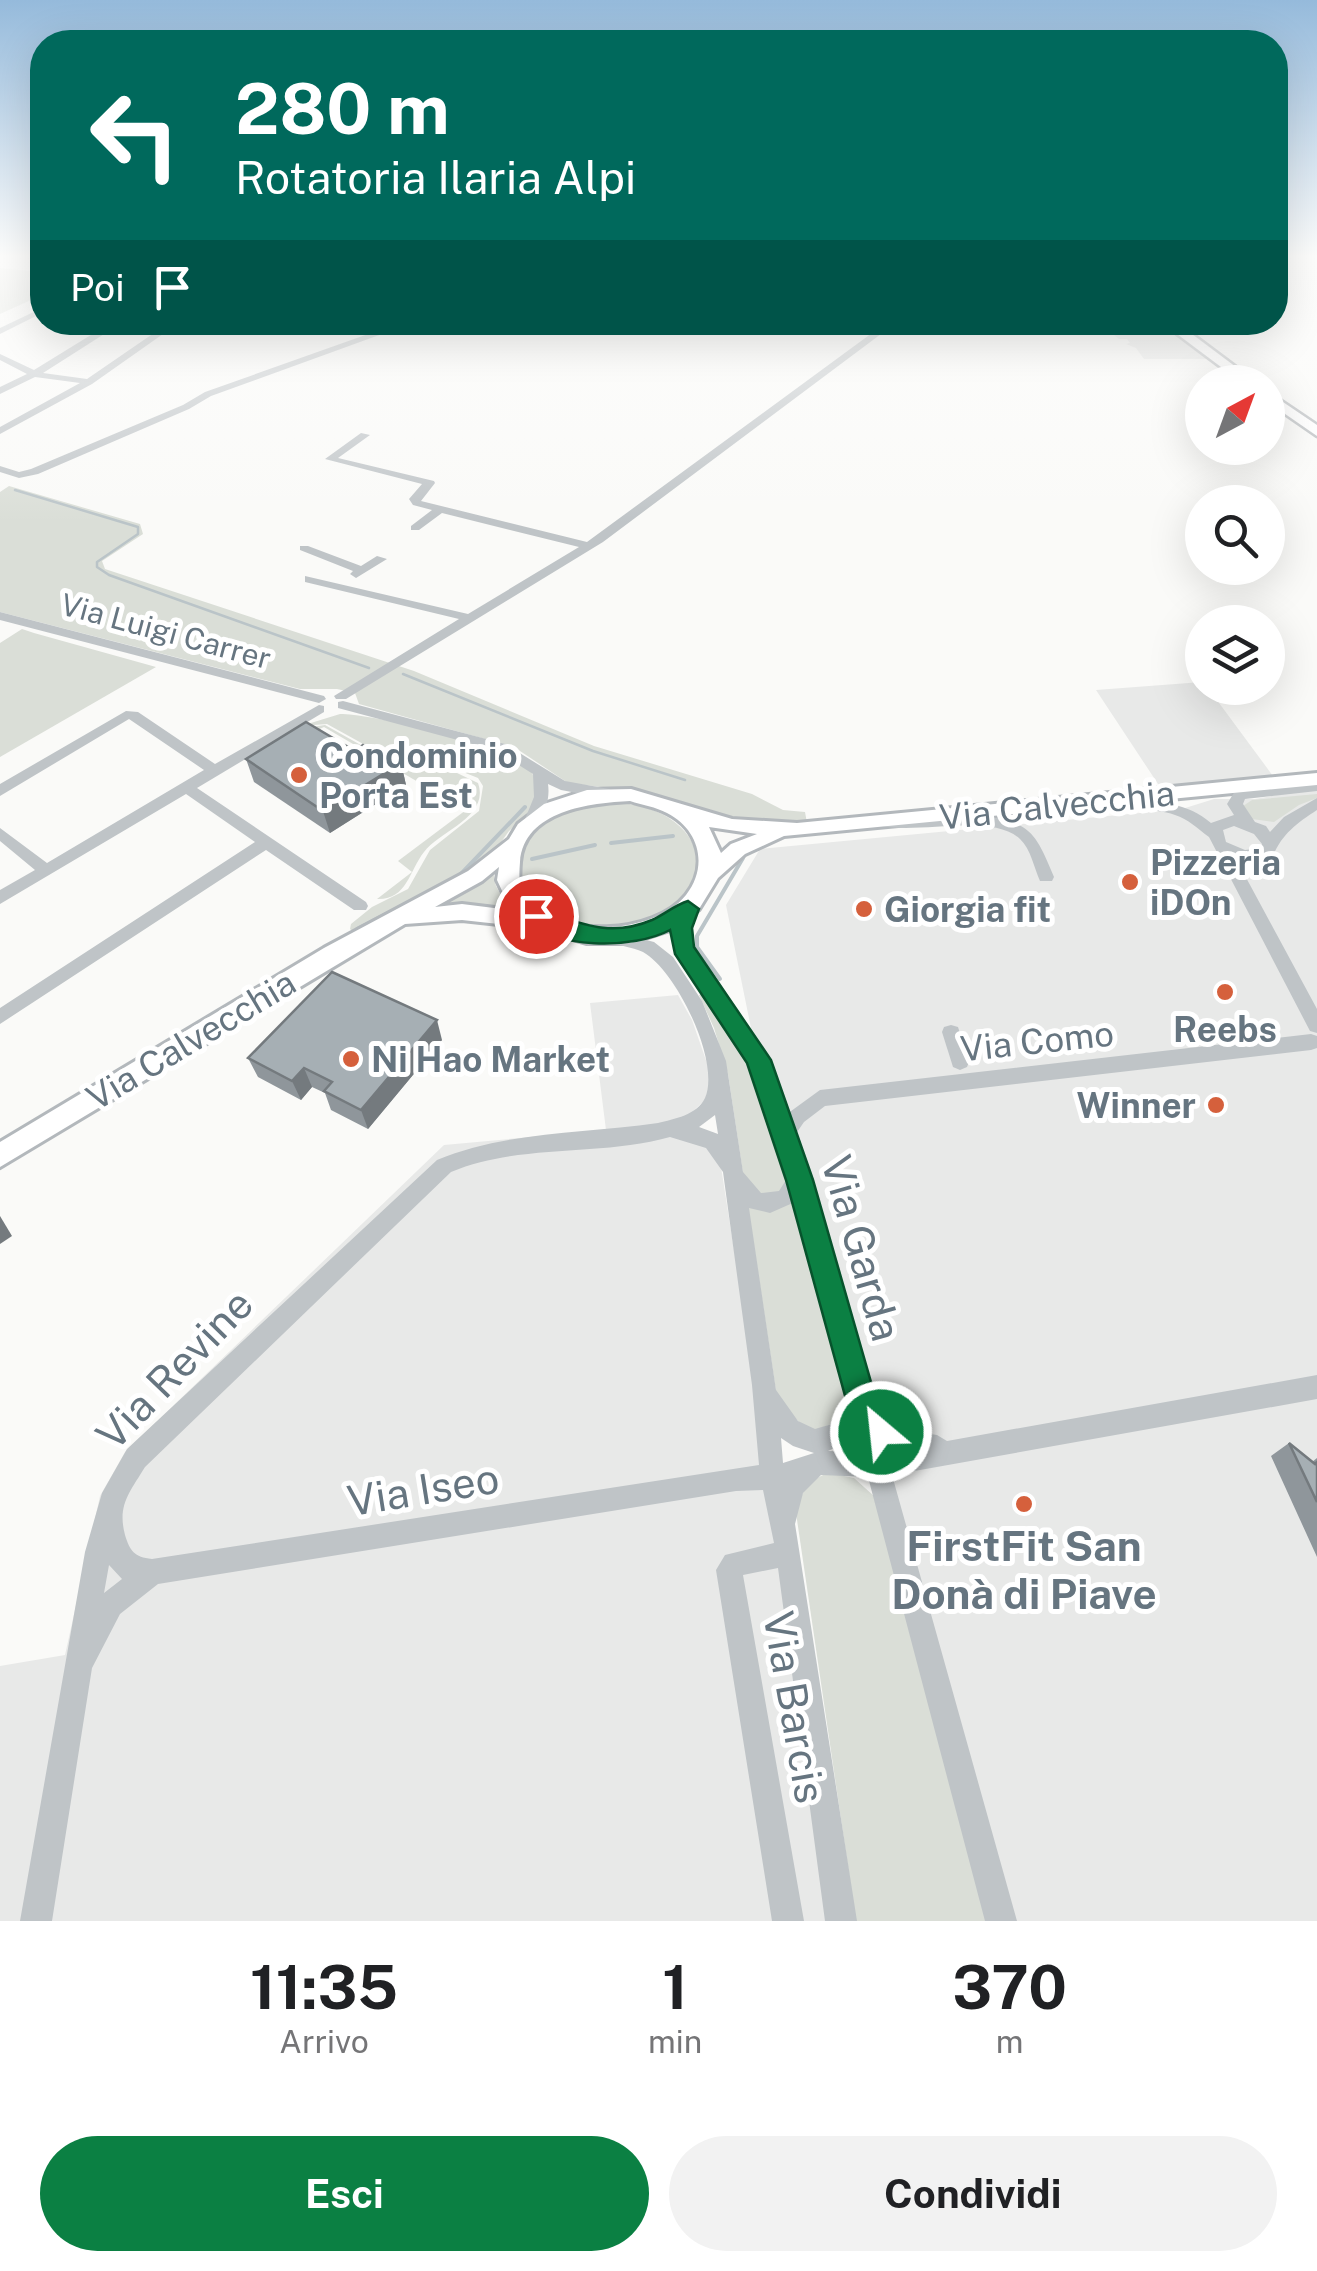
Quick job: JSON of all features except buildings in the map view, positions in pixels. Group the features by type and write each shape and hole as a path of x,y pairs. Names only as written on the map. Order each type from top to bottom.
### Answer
{"highway":[{"path":"1196,344 1225,365"},
{"path":"1285,409 1314,431"}],"main road":[{"name":"Via Calvecchia","path":"678,812 732,826 797,830 1317,782"},
{"path":"610,794 642,798 678,812 706,841 710,873 704,891 688,909 657,928 610,936 571,932 543,921 523,906 510,886 506,866 512,845 533,819 569,800 610,794"},
{"name":"Via Calvecchia","path":"710,873 752,841 797,830"},
{"name":"Via Calvecchia","path":"0,1156 383,926 476,876 512,845"},
{"name":"Via Calvecchia","path":"383,926 418,916 462,912 543,921"}],"street":[{"path":"0,391 84,344"},
{"path":"0,431 89,382 145,344"},
{"path":"0,469 14,478 186,407 208,394 349,344"},
{"path":"0,898 319,704 330,710 589,546 864,344"},
{"path":"0,357 34,374 89,382"},
{"path":"365,436 330,459 427,482 430,487 413,500 589,546"},
{"path":"414,528 440,509"},
{"path":"304,548 362,570"},
{"path":"338,584 381,559"},
{"path":"308,579 472,618"},
{"name":"Via Luigi Carrer","path":"0,616 319,704"},
{"path":"342,700 500,747 528,760 561,785 610,794"},
{"path":"0,790 126,715 133,715 214,770"},
{"path":"533,819 542,797 540,772"},
{"path":"1270,842 1251,825 1234,801 1240,795 1317,782"},
{"path":"186,787 360,906"},
{"path":"1237,878 1242,866 1268,851 1270,842 1287,823 1317,803"},
{"path":"1075,804 1102,808 1169,806 1192,814 1236,854 1255,857"},
{"path":"1217,840 1224,821 1251,825 1287,823"},
{"path":"888,822 908,826 1006,823 1030,838 1046,877"},
{"path":"0,833 47,870"},
{"name":"Via Como","path":"785,1133 797,1116 820,1098 1315,1036 1217,840"},
{"path":"0,1017 268,841"},
{"name":"Via Garda","path":"688,909 681,928 683,948 758,1060 799,1178 1001,1921"},
{"name":"Via Barcis","path":"610,936 648,948 667,962 696,1006 717,1061 764,1385 772,1476 786,1540 841,1921"},
{"name":"Via Como","path":"951,1032 960,1062"},
{"name":"Via Revine","path":"36,1921 98,1552 125,1474 154,1438 444,1166 481,1151 671,1129 699,1118 714,1102 718,1091 717,1061"},
{"name":"Via Revine","path":"671,1129 696,1134 720,1148 734,1178"},
{"path":"734,1178 754,1201 766,1203 786,1198 799,1178"},
{"name":"Via Barcis","path":"764,1385 786,1430 809,1440 834,1438 856,1417 862,1403"},
{"name":"Via Iseo","path":"81,1661 111,1604 152,1572 772,1476 825,1463 878,1466 1317,1386"},
{"name":"Via Iseo","path":"862,1403 881,1432 900,1442 922,1447 979,1446"},
{"path":"786,1540 792,1486 825,1463 862,1472 888,1501"},
{"path":"108,1520 118,1556 132,1570 152,1572"},
{"name":"Via Barcis","path":"786,1540 728,1570 788,1921"}],"shaded area":[{"path":"1126,344 1187,344 1207,359 1144,359 1136,348"},
{"path":"9,486 140,524 143,534 102,561 105,569 414,671 594,746 752,794 783,810 805,812 807,823 750,824 705,815 651,793 568,783 514,747 359,704 355,693 300,689 0,612 0,492"},
{"path":"22,629 156,667 0,757 0,643"},
{"path":"1185,683 1185,705 1221,705 1273,776 1160,787 1096,690"},
{"path":"340,714 409,725 493,750 528,769 538,790 528,814 509,831 484,866 356,935 351,924 372,907 408,889 430,850 479,811 483,786 478,778 463,772 385,756 327,724 301,726"},
{"path":"325,725 384,758 457,773 478,783 477,805 462,822 431,844 406,883 395,895 377,899 412,872 398,861 466,810 324,727 261,756 257,753 297,729"},
{"path":"1317,788 1317,1921 1011,1921 791,1118 753,1038 726,905 760,849 1182,809 1214,799 1255,799"},
{"path":"1317,794 1317,798 1274,822 1252,819 1240,808 1252,800"},
{"path":"601,803 638,806 667,817 687,834 697,855 696,877 684,898 660,916 623,928 586,929 557,920 535,903 523,881 522,857 534,834 559,815"},
{"path":"493,872 509,910 423,910 470,889"},
{"path":"704,993 754,1071 789,1174 850,1402 846,1418 809,1433 777,1398 728,1074 699,995"},
{"path":"678,995 692,1020 708,1066 711,1094 681,1123 719,1154 755,1384 827,1921 0,1921 0,1666 65,1655 100,1496 125,1452 444,1145 606,1130 590,1003"},
{"path":"830,1473 854,1478 875,1497 991,1921 856,1921 796,1513 807,1487"}],"waterway":[{"path":"15,490 138,527 138,534 97,562 97,567 109,575 369,668"},
{"path":"403,674 593,751 685,780"},
{"path":"459,876 525,807"},
{"path":"611,843 673,836"},
{"path":"532,859 595,845"},
{"path":"720,979 697,947 697,936 743,858"},
{"path":"357,929 419,897"}],"place":[{"name":"Condominio Porta Est","path":"299,775"},
{"name":"Pizzeria iDOn","path":"1130,882"},
{"name":"Giorgia fit","path":"864,909"},
{"name":"Reebs","path":"1225,992"},
{"name":"Ni Hao Market","path":"351,1059"},
{"name":"Winner","path":"1216,1105"},
{"name":"FirstFit San Donà di Piave","path":"1024,1504"}],"route":[{"path":"536,916 571,932 614,936 657,928 688,909 681,928 683,948 758,1060 800,1180 862,1403 881,1432"}]}
